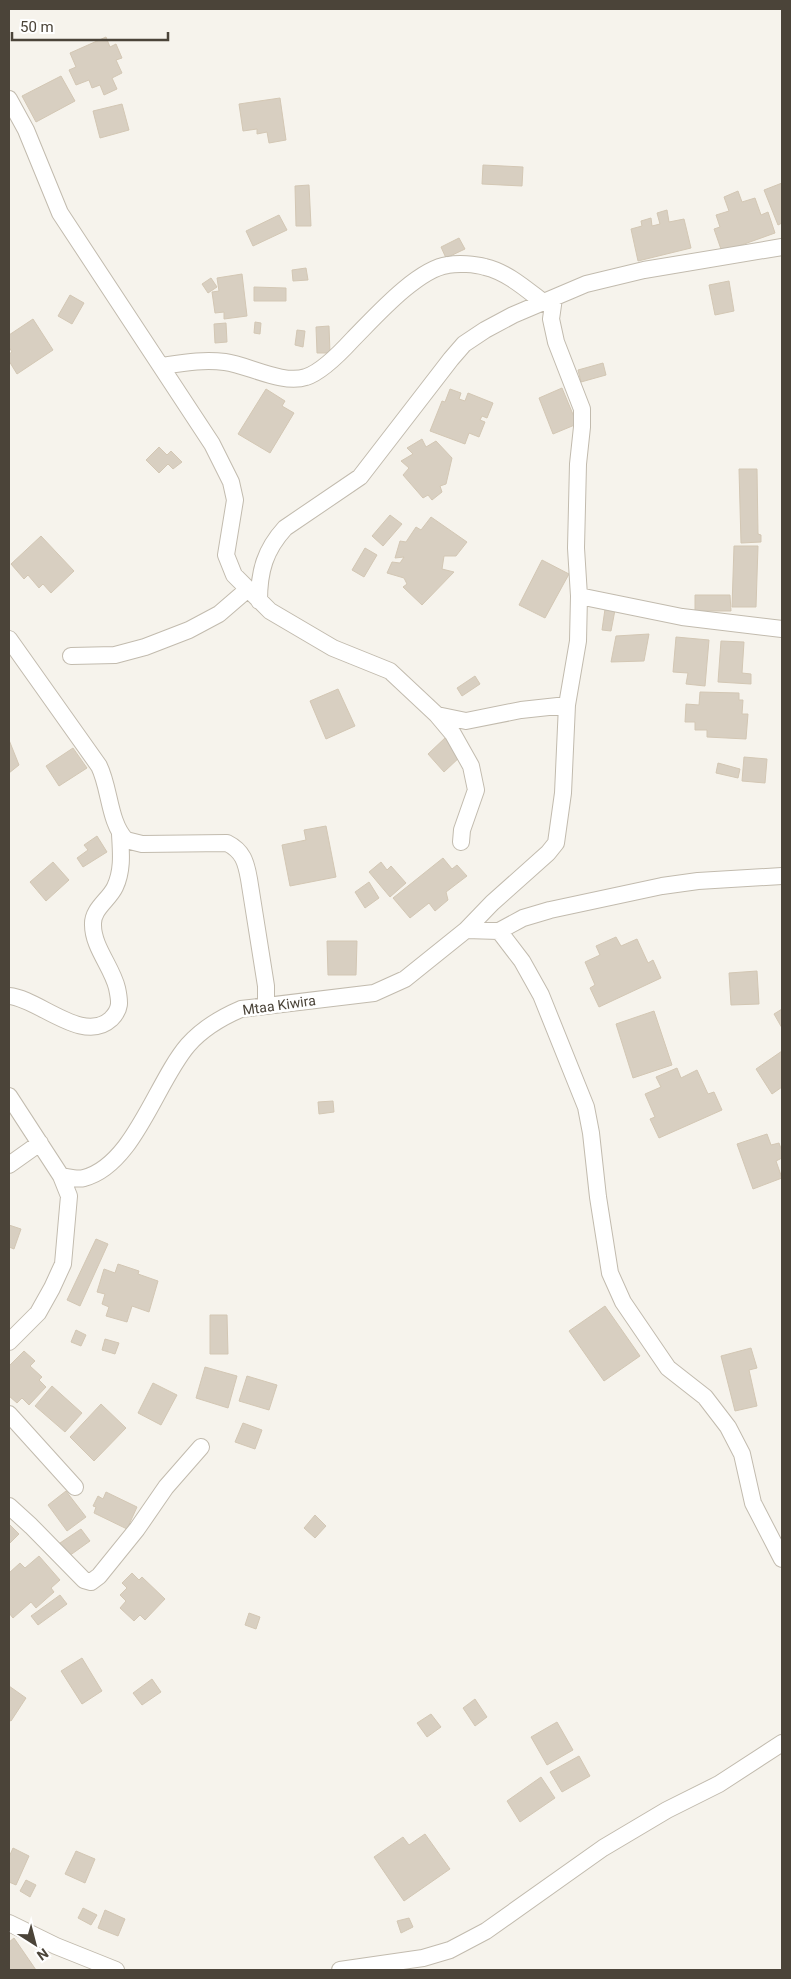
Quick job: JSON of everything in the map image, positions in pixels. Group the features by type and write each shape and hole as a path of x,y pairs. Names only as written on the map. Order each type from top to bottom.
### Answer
{"street":[{"path":"9,99 26,130 60,213 212,444 231,482 235,500 226,555 234,575 270,610 333,648 390,671 437,715 453,734 471,766 476,790 462,830 461,842"},
{"path":"71,656 114,655 146,646 189,630 254,595 264,562 285,528 360,477 464,344 513,315 586,284 644,270 782,247"},
{"path":"161,366 196,361 224,362 278,377 297,379 306,377 343,350 406,288 429,273 448,265 486,267 515,280 549,300"},
{"name":"Mtaa Kiwira","path":"61,1176 82,1179 96,1174 112,1161 134,1137 171,1069 202,1030 222,1017 241,1009 374,993 405,979 466,930 492,903 548,854 556,843 563,794 567,705 578,641 579,596 576,539 582,409 556,342 549,300"},
{"path":"579,596 682,617 782,629"},
{"path":"9,639 99,766 105,778 120,834 121,870 115,888 94,914 92,927 98,946 116,985 120,1003 117,1013 108,1022 97,1026 81,1026 60,1018 33,1003 9,996"},
{"path":"437,715 466,720 521,710 567,705"},
{"path":"120,834 126,840 142,844 227,843 241,853 246,861 249,879 266,986 266,1006"},
{"path":"466,930 499,931 523,918 550,910 662,886 698,881 782,876"},
{"path":"499,931 522,961 541,995 586,1107 610,1273 622,1302 668,1368 705,1397 728,1427 742,1454 753,1502 782,1559"},
{"path":"9,1096 61,1176 69,1196 63,1264 38,1313 9,1342"},
{"path":"9,1165 40,1143"},
{"path":"9,1414 75,1487"},
{"path":"9,1506 84,1580 91,1582 99,1576 137,1529 166,1487 201,1447"},
{"path":"340,1970 423,1958 450,1950 486,1931 603,1848 667,1810 719,1784 782,1743"},
{"path":"9,1923 56,1946 116,1970"}],"building":[{"path":"106,37 110,47 116,44 122,58 116,60 122,73 112,78 117,89 104,95 100,85 92,88 89,80 76,85 69,70 76,67 70,53"},
{"path":"61,76 75,101 36,122 22,96"},
{"path":"280,98 286,140 269,143 267,132 257,134 257,129 243,131 239,104"},
{"path":"122,104 129,130 100,138 93,111"},
{"path":"483,165 523,167 522,186 482,184"},
{"path":"782,183 782,223 778,225 764,190"},
{"path":"309,185 311,226 296,226 295,186"},
{"path":"738,191 742,202 755,198 761,215 768,212 775,233 722,252 714,229 720,227 716,215 729,211 724,197"},
{"path":"667,210 669,222 684,219 691,248 638,261 631,229 642,226 641,221 651,218 652,226 660,224 657,213"},
{"path":"279,215 287,230 253,246 246,231"},
{"path":"459,238 465,249 446,258 441,247"},
{"path":"306,268 308,280 293,281 292,270"},
{"path":"242,274 247,316 224,319 224,312 215,313 212,292 219,291 217,278"},
{"path":"211,278 217,287 208,293 202,284"},
{"path":"729,281 734,311 715,315 709,285"},
{"path":"254,287 286,288 286,301 254,301"},
{"path":"70,295 84,303 72,324 58,316"},
{"path":"33,319 53,350 17,374 9,361 9,354 12,352 9,347 9,335"},
{"path":"255,322 261,323 260,334 254,333"},
{"path":"226,323 227,342 215,343 214,324"},
{"path":"329,326 330,353 317,353 316,327"},
{"path":"297,330 305,331 303,347 295,345"},
{"path":"603,363 606,375 581,382 578,370"},
{"path":"562,388 577,424 553,434 539,398"},
{"path":"266,389 285,401 282,406 294,413 270,453 238,434"},
{"path":"450,389 461,393 459,399 465,401 468,393 493,403 487,418 482,416 480,420 485,422 479,437 469,433 465,444 430,431 442,401 445,402"},
{"path":"422,439 426,447 436,441 452,458 446,484 440,486 442,492 432,500 428,495 423,498 403,475 409,468 401,461 413,454 407,448"},
{"path":"159,447 167,455 171,451 182,462 173,469 168,464 159,473 146,460"},
{"path":"739,469 757,469 758,534 761,535 761,542 741,543"},
{"path":"390,515 402,524 383,546 372,536"},
{"path":"431,517 467,542 456,556 444,556 442,569 454,572 422,605 403,587 407,584 404,578 387,573 392,562 400,563 404,557 395,558 400,541 406,542 416,527 421,530"},
{"path":"41,536 74,571 51,593 43,584 39,588 28,575 24,579 11,564"},
{"path":"734,546 758,546 756,607 732,607"},
{"path":"365,548 377,555 364,577 352,570"},
{"path":"542,560 569,574 545,618 519,605"},
{"path":"695,595 730,595 731,611 695,611"},
{"path":"605,609 615,610 611,631 602,630"},
{"path":"649,634 644,661 611,662 616,636"},
{"path":"676,637 709,640 705,686 686,684 688,673 673,672"},
{"path":"721,641 744,642 742,673 751,674 751,684 718,682"},
{"path":"475,676 480,684 462,696 457,688"},
{"path":"338,689 355,726 326,739 310,701"},
{"path":"700,692 739,693 739,700 743,700 742,714 748,714 746,739 707,737 707,730 695,730 695,722 685,722 686,704 699,705"},
{"path":"446,737 462,755 444,772 428,754"},
{"path":"9,740 19,765 9,773"},
{"path":"73,748 87,768 59,786 46,766"},
{"path":"744,757 767,759 765,783 742,781"},
{"path":"718,763 740,769 738,778 716,773"},
{"path":"326,826 336,877 290,886 282,845 306,840 304,830"},
{"path":"97,836 107,852 83,867 77,858 88,850 84,845"},
{"path":"443,858 452,869 457,865 467,876 446,892 448,900 435,911 429,903 410,918 393,898"},
{"path":"53,862 69,880 46,901 30,882"},
{"path":"381,862 387,870 391,866 406,883 390,897 369,872"},
{"path":"369,882 379,898 365,908 355,892"},
{"path":"616,937 621,946 637,939 648,963 653,960 661,978 599,1007 590,988 595,985 585,962 600,955 596,946"},
{"path":"327,941 357,941 356,975 328,975"},
{"path":"757,971 759,1004 731,1005 729,973"},
{"path":"782,1009 782,1028 774,1014"},
{"path":"654,1011 672,1065 633,1078 616,1024"},
{"path":"782,1051 782,1087 772,1094 756,1069"},
{"path":"677,1068 681,1078 697,1070 708,1094 714,1092 722,1110 659,1138 650,1119 655,1117 645,1094 661,1087 656,1077"},
{"path":"333,1101 334,1112 319,1114 318,1102"},
{"path":"767,1134 771,1145 779,1143 782,1151 782,1158 776,1161 782,1178 753,1189 737,1144"},
{"path":"9,1225 21,1229 14,1249 9,1247"},
{"path":"96,1239 108,1244 80,1306 67,1300"},
{"path":"118,1264 139,1271 138,1274 158,1281 149,1312 132,1306 127,1322 106,1316 109,1307 102,1304 105,1294 97,1292 104,1269 115,1273"},
{"path":"605,1306 640,1356 604,1381 569,1331"},
{"path":"210,1315 227,1315 228,1354 210,1354"},
{"path":"76,1330 86,1335 81,1346 71,1342"},
{"path":"105,1339 119,1343 115,1354 102,1350"},
{"path":"751,1348 757,1368 749,1370 757,1406 735,1411 721,1356"},
{"path":"24,1351 35,1361 30,1366 42,1377 39,1380 46,1387 29,1405 22,1398 17,1403 9,1396 9,1366"},
{"path":"205,1367 237,1376 228,1408 196,1398"},
{"path":"247,1376 277,1385 269,1410 239,1401"},
{"path":"153,1383 177,1395 161,1425 138,1413"},
{"path":"52,1386 82,1413 65,1432 35,1406"},
{"path":"101,1404 126,1428 94,1461 70,1437"},
{"path":"243,1423 262,1430 255,1449 235,1442"},
{"path":"66,1491 86,1517 67,1531 48,1505"},
{"path":"106,1492 137,1507 127,1529 94,1513 96,1507 93,1506 98,1496 103,1499"},
{"path":"315,1515 326,1526 315,1538 304,1528"},
{"path":"9,1524 19,1534 9,1544"},
{"path":"81,1529 90,1541 69,1556 60,1543"},
{"path":"39,1556 60,1580 51,1588 54,1592 36,1608 31,1602 13,1618 9,1613 9,1573 20,1563 25,1568"},
{"path":"132,1573 139,1580 142,1577 165,1599 145,1620 140,1615 134,1621 120,1608 126,1601 120,1595 127,1588 122,1583"},
{"path":"60,1595 67,1604 38,1625 31,1616"},
{"path":"249,1613 260,1617 256,1629 245,1625"},
{"path":"82,1658 102,1691 82,1704 61,1671"},
{"path":"152,1679 161,1692 142,1705 133,1693"},
{"path":"9,1686 26,1698 11,1721 9,1720"},
{"path":"475,1699 487,1717 475,1726 463,1708"},
{"path":"431,1714 441,1727 427,1737 417,1723"},
{"path":"557,1722 573,1750 547,1765 531,1737"},
{"path":"579,1756 590,1776 562,1792 550,1772"},
{"path":"541,1777 555,1798 520,1822 507,1801"},
{"path":"425,1834 450,1869 404,1901 374,1857 403,1837 409,1845"},
{"path":"13,1848 29,1856 16,1885 9,1882 9,1857"},
{"path":"76,1851 95,1859 85,1883 65,1874"},
{"path":"26,1880 36,1885 30,1897 20,1891"},
{"path":"83,1908 97,1915 91,1925 78,1918"},
{"path":"105,1910 125,1919 118,1936 98,1928"},
{"path":"409,1918 413,1927 401,1933 397,1921"},
{"path":"14,1938 36,1970 9,1970 9,1942"}]}
